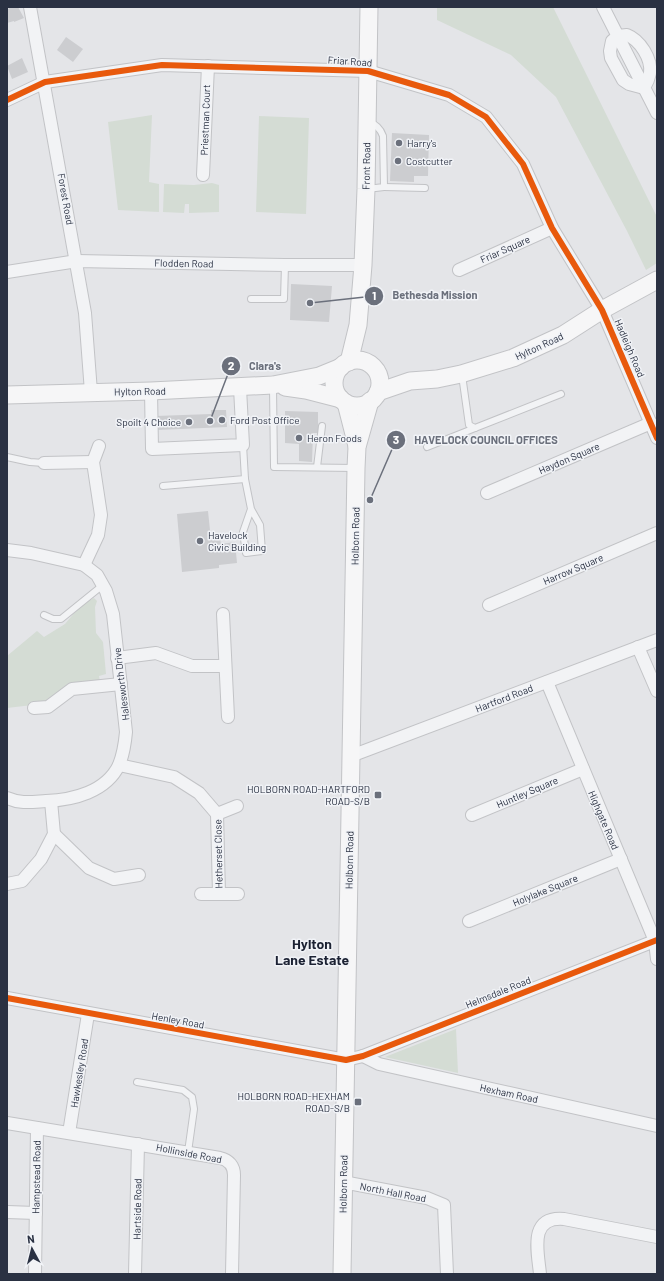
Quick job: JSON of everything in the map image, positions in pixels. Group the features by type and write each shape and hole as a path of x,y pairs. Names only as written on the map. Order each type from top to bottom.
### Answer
{"main road":[{"name":"Front Road","path":"345,364 358,325 363,265 366,189 369,7"},
{"name":"Hylton Road","path":"374,397 410,381 461,374 513,358 563,335 602,310 657,280"},
{"name":"Front Road","path":"358,325 373,367"},
{"path":"359,360 373,367 380,378 380,385 374,397 363,405 354,405 344,401 336,391 334,383 336,374 345,364 359,360"},
{"name":"Hylton Road","path":"7,395 240,388 273,385 319,376 345,364"},
{"name":"Hylton Road","path":"373,367 410,381"},
{"name":"Hylton Road","path":"273,385 306,390 344,401"},
{"name":"Holborn Road","path":"342,1274 356,468 357,447 374,397"},
{"name":"Holborn Road","path":"344,401 357,447"}],"street":[{"name":"Forest Road","path":"30,7 77,261 85,313 91,392"},
{"path":"603,7 657,113"},
{"path":"618,36 612,41 610,51 611,58 620,76 629,84 644,88"},
{"name":"Friar Road","path":"7,100 45,82 162,65 368,71 449,95 486,117 523,164 552,228 602,310"},
{"name":"Priestman Court","path":"203,175 208,66"},
{"name":"Friar Square","path":"459,270 552,228"},
{"name":"Flodden Road","path":"7,272 77,261 363,265"},
{"name":"Hadleigh Road","path":"602,310 657,438"},
{"path":"151,391 152,449 243,445 240,388"},
{"name":"Haydon Square","path":"487,493 650,423"},
{"path":"84,565 98,534 101,515 93,462 99,446"},
{"path":"44,462 93,462"},
{"name":"Harrow Square","path":"489,605 657,533"},
{"name":"Halesworth Drive","path":"7,550 31,553 84,565 97,575 106,591 113,614 126,732 119,765 107,781 90,792 74,798 51,801 17,802 7,798"},
{"path":"223,614 228,717"},
{"name":"Hartford Road","path":"351,756 657,640"},
{"path":"638,647 657,691"},
{"path":"117,658 156,653 192,666 225,666"},
{"name":"Highgate Road","path":"547,682 656,941 657,960"},
{"path":"34,708 48,707 72,688 121,684"},
{"name":"Hetherset Close","path":"119,765 174,776 199,793 218,814 219,894"},
{"name":"Huntley Square","path":"472,815 583,769"},
{"path":"7,884 22,880 41,859 54,834 51,801"},
{"name":"Hetherset Close","path":"218,814 237,806"},
{"path":"54,834 89,868 114,879 140,876"},
{"name":"Holylake Square","path":"469,921 621,859"},
{"name":"Hetherset Close","path":"200,894 238,894"},
{"name":"Helmsdale Road","path":"346,1060 363,1056 656,941"},
{"name":"Henley Road","path":"7,998 346,1060"},
{"name":"Hawkesley Road","path":"70,1133 88,1014"},
{"name":"Hexham Road","path":"363,1056 379,1064 657,1126"},
{"name":"Hollinside Road","path":"7,1123 224,1159 232,1167 234,1175 232,1274"},
{"name":"Hampstead Road","path":"34,1274 37,1128"},
{"name":"Hartside Road","path":"136,1274 138,1144"},
{"name":"North Hall Road","path":"343,1182 427,1198 444,1205 447,1274"},
{"path":"7,1212 36,1213"},
{"path":"540,1274 536,1242 537,1236 542,1226 552,1220 564,1219 657,1237"}],"lane":[{"path":"367,120 377,125 383,136 384,187"},
{"path":"366,189 384,187 425,188"},
{"path":"251,299 284,299 285,265"},
{"path":"461,374 469,425 475,428"},
{"path":"273,385 274,467 356,468"},
{"path":"427,447 561,394"},
{"path":"317,467 322,426"},
{"path":"243,445 245,479 251,509 260,525 262,551 246,553 243,532 251,509"},
{"path":"7,457 30,462 44,462"},
{"path":"163,486 245,479"},
{"path":"44,615 53,618 61,618 103,585"},
{"path":"137,1082 183,1090 192,1097 194,1109 188,1152"}],"shaded area":[{"path":"437,7 553,7 657,217 657,263 646,270 556,97 511,55 437,20"},
{"path":"152,115 149,182 159,184 159,212 118,210 108,122"},
{"path":"259,116 309,118 306,214 256,212"},
{"path":"212,183 219,185 219,212 189,213 189,204 185,204 184,213 163,212 164,184 194,185"},
{"path":"94,598 97,601 95,607 96,633 103,642 106,674 99,676 100,682 70,684 41,704 7,708 7,656 37,631 44,637 65,624 81,605"},
{"path":"456,1029 458,1073 385,1057"}],"building":[{"path":"10,7 18,7 24,18 7,23 7,10"},
{"path":"66,37 83,49 73,62 57,50"},
{"path":"22,58 28,72 12,79 7,66"},
{"path":"392,133 429,135 428,176 414,176 414,182 390,181"},
{"path":"291,284 332,286 329,322 290,320"},
{"path":"211,410 226,410 227,427 157,430 156,416 211,414"},
{"name":"Heron Foods","path":"285,411 318,412 318,433 313,433 312,462 299,461 299,444 285,443"},
{"name":"Havelock Civic Building","path":"208,511 211,540 220,539 221,544 235,542 237,563 219,565 219,568 182,572 177,514"}],"cycle path":[{"path":"7,100 45,82 162,65 368,71 449,95 486,117 523,164 552,228 602,310 657,438"},
{"path":"7,998 346,1060 363,1056 657,940"}],"place":[{"name":"Harry's","path":"399,143"},
{"name":"Costcutter","path":"398,161"},
{"name":"Bethesda Mission","path":"310,303"},
{"name":"Ford Post Office","path":"222,420"},
{"name":"Clara's","path":"210,421"},
{"name":"Spoilt 4 Choice","path":"189,422"},
{"name":"Heron Foods","path":"299,438"},
{"name":"HAVELOCK COUNCIL OFFICES","path":"370,500"},
{"name":"Havelock Civic Building","path":"200,541"},
{"name":"HOLBORN ROAD-HARTFORD ROAD-S/B","path":"378,795"},
{"name":"HOLBORN ROAD-HEXHAM ROAD-S/B","path":"358,1102"}],"district":[{"name":"Hylton Lane Estate","path":"312,952"}]}
